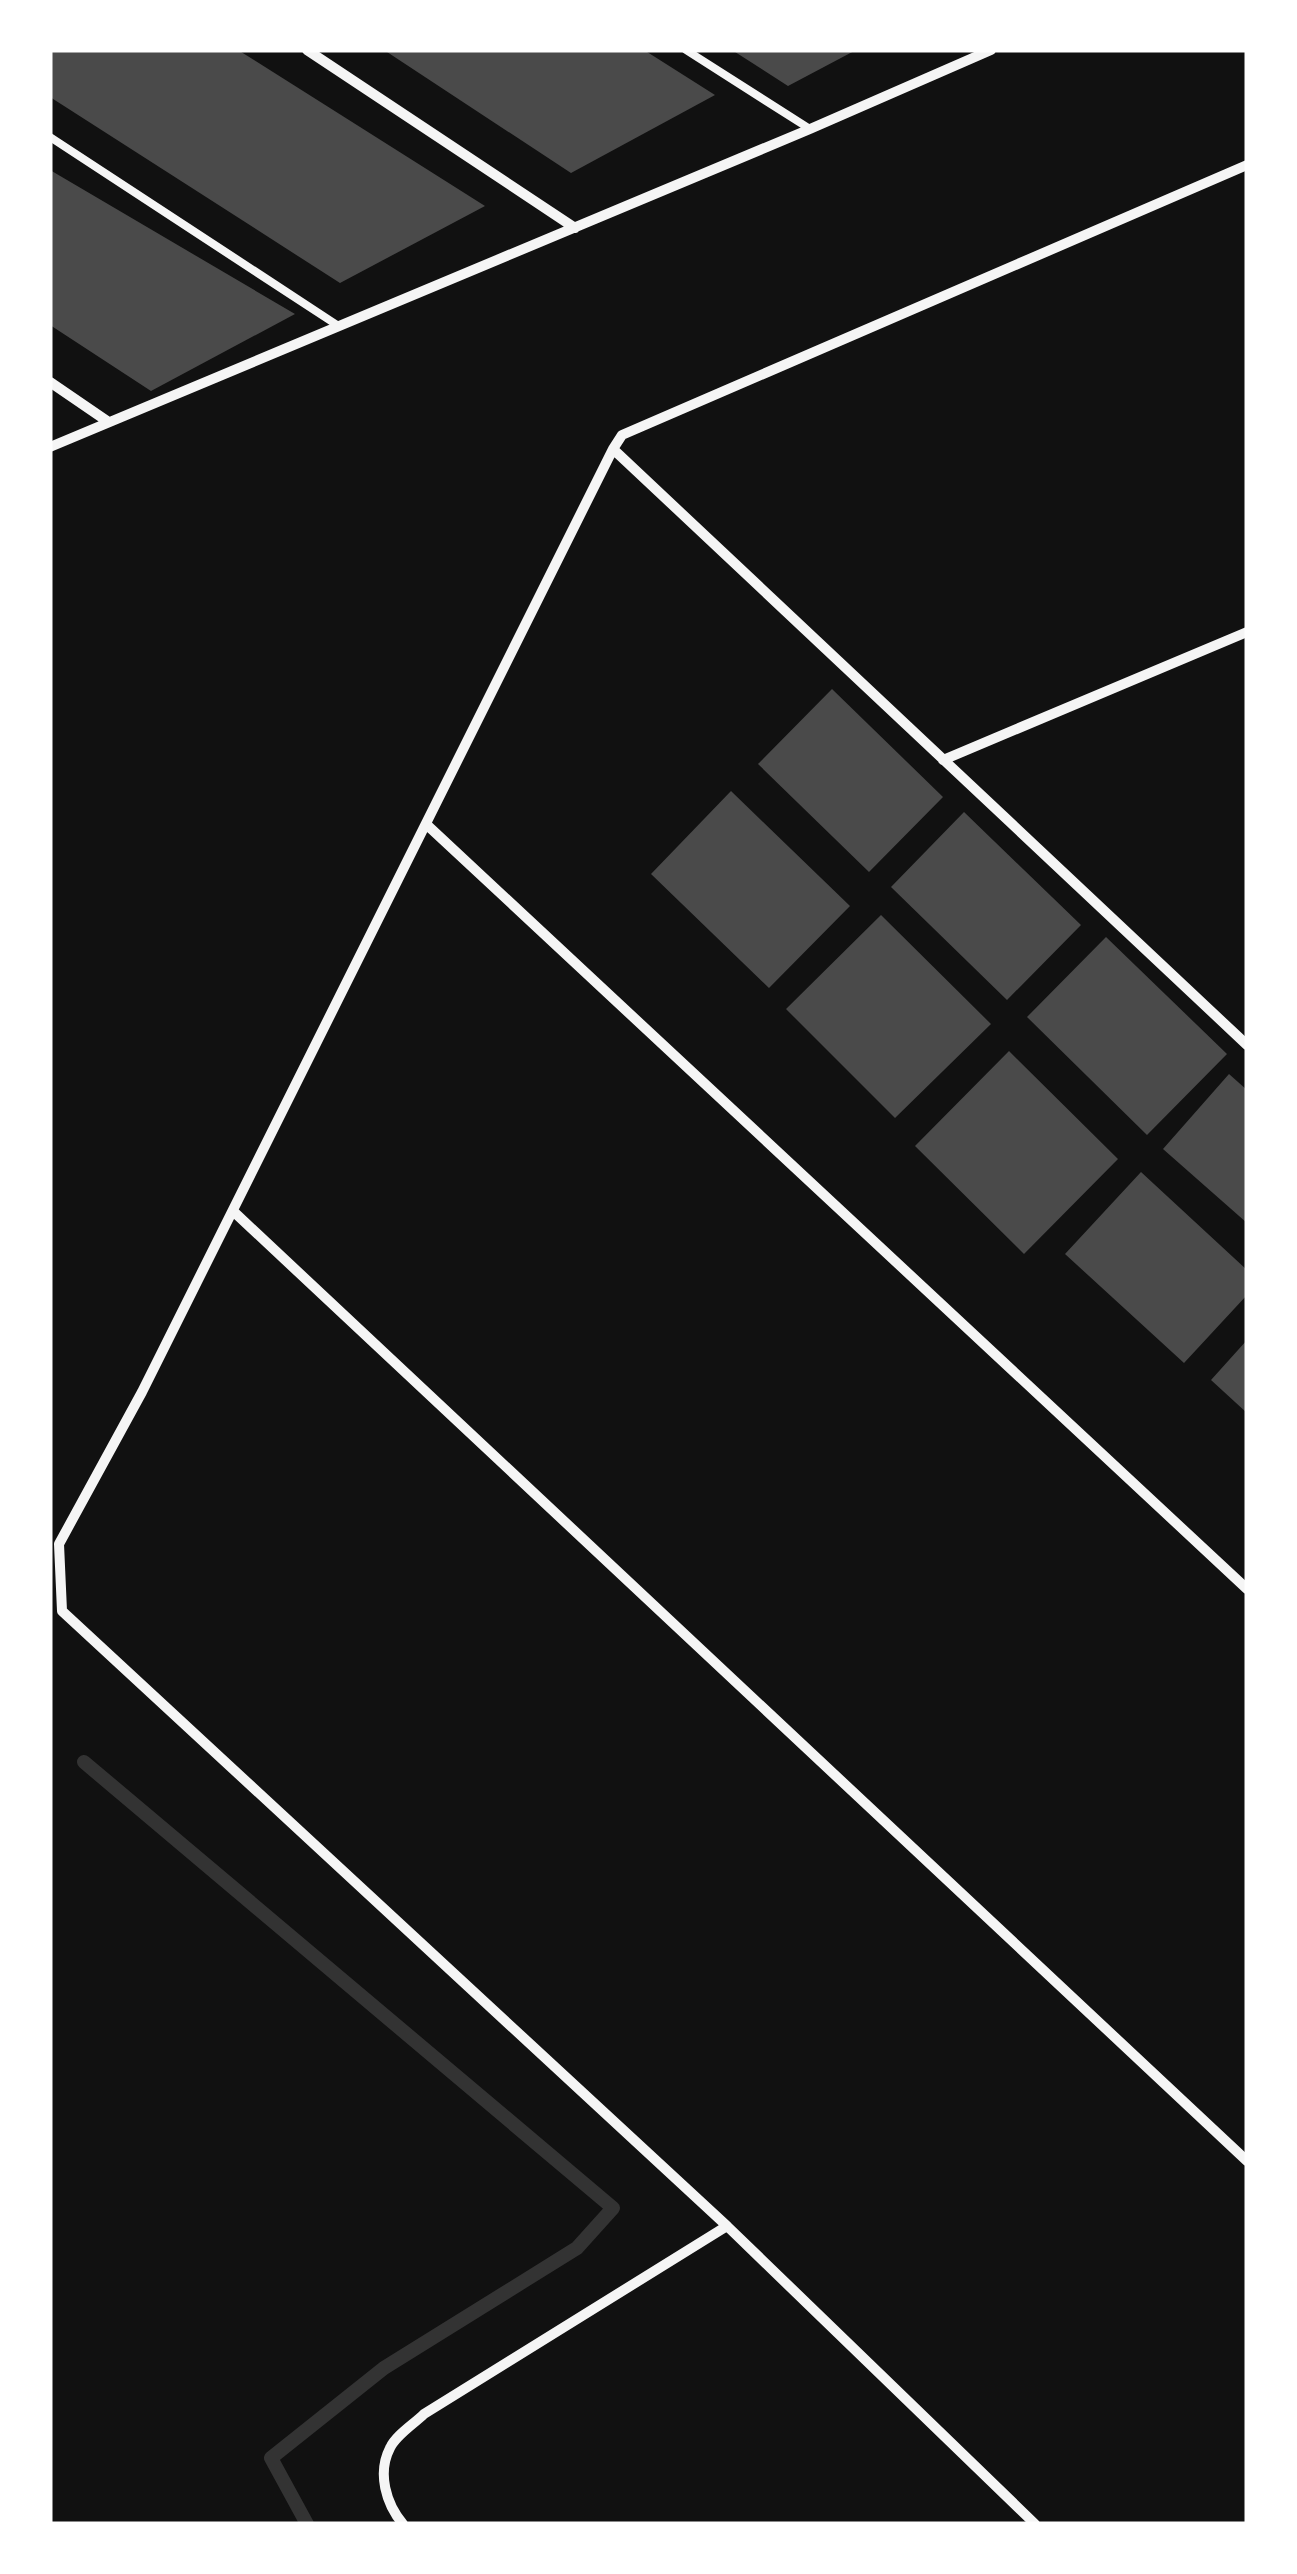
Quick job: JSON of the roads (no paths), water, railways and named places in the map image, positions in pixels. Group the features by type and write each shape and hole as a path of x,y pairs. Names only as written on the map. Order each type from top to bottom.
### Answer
{"street":[{"path":"307,50 575,228"},
{"path":"50,446 991,50"},
{"path":"1035,2524 727,2226 62,1611 59,1544 142,1392 622,435 1247,165"},
{"path":"50,382 107,421"},
{"path":"613,449 1247,1044"},
{"path":"944,760 1247,632"},
{"path":"426,824 1247,1589"},
{"path":"232,1211 1247,2161"},
{"path":"403,2524 386,2494 384,2470 390,2446 424,2414 727,2226"}],"lane":[{"path":"686,50 810,129"},
{"path":"50,138 338,325"}],"waterway":[{"path":"84,1762 613,2208 577,2248 384,2368 271,2458 307,2524"}]}
